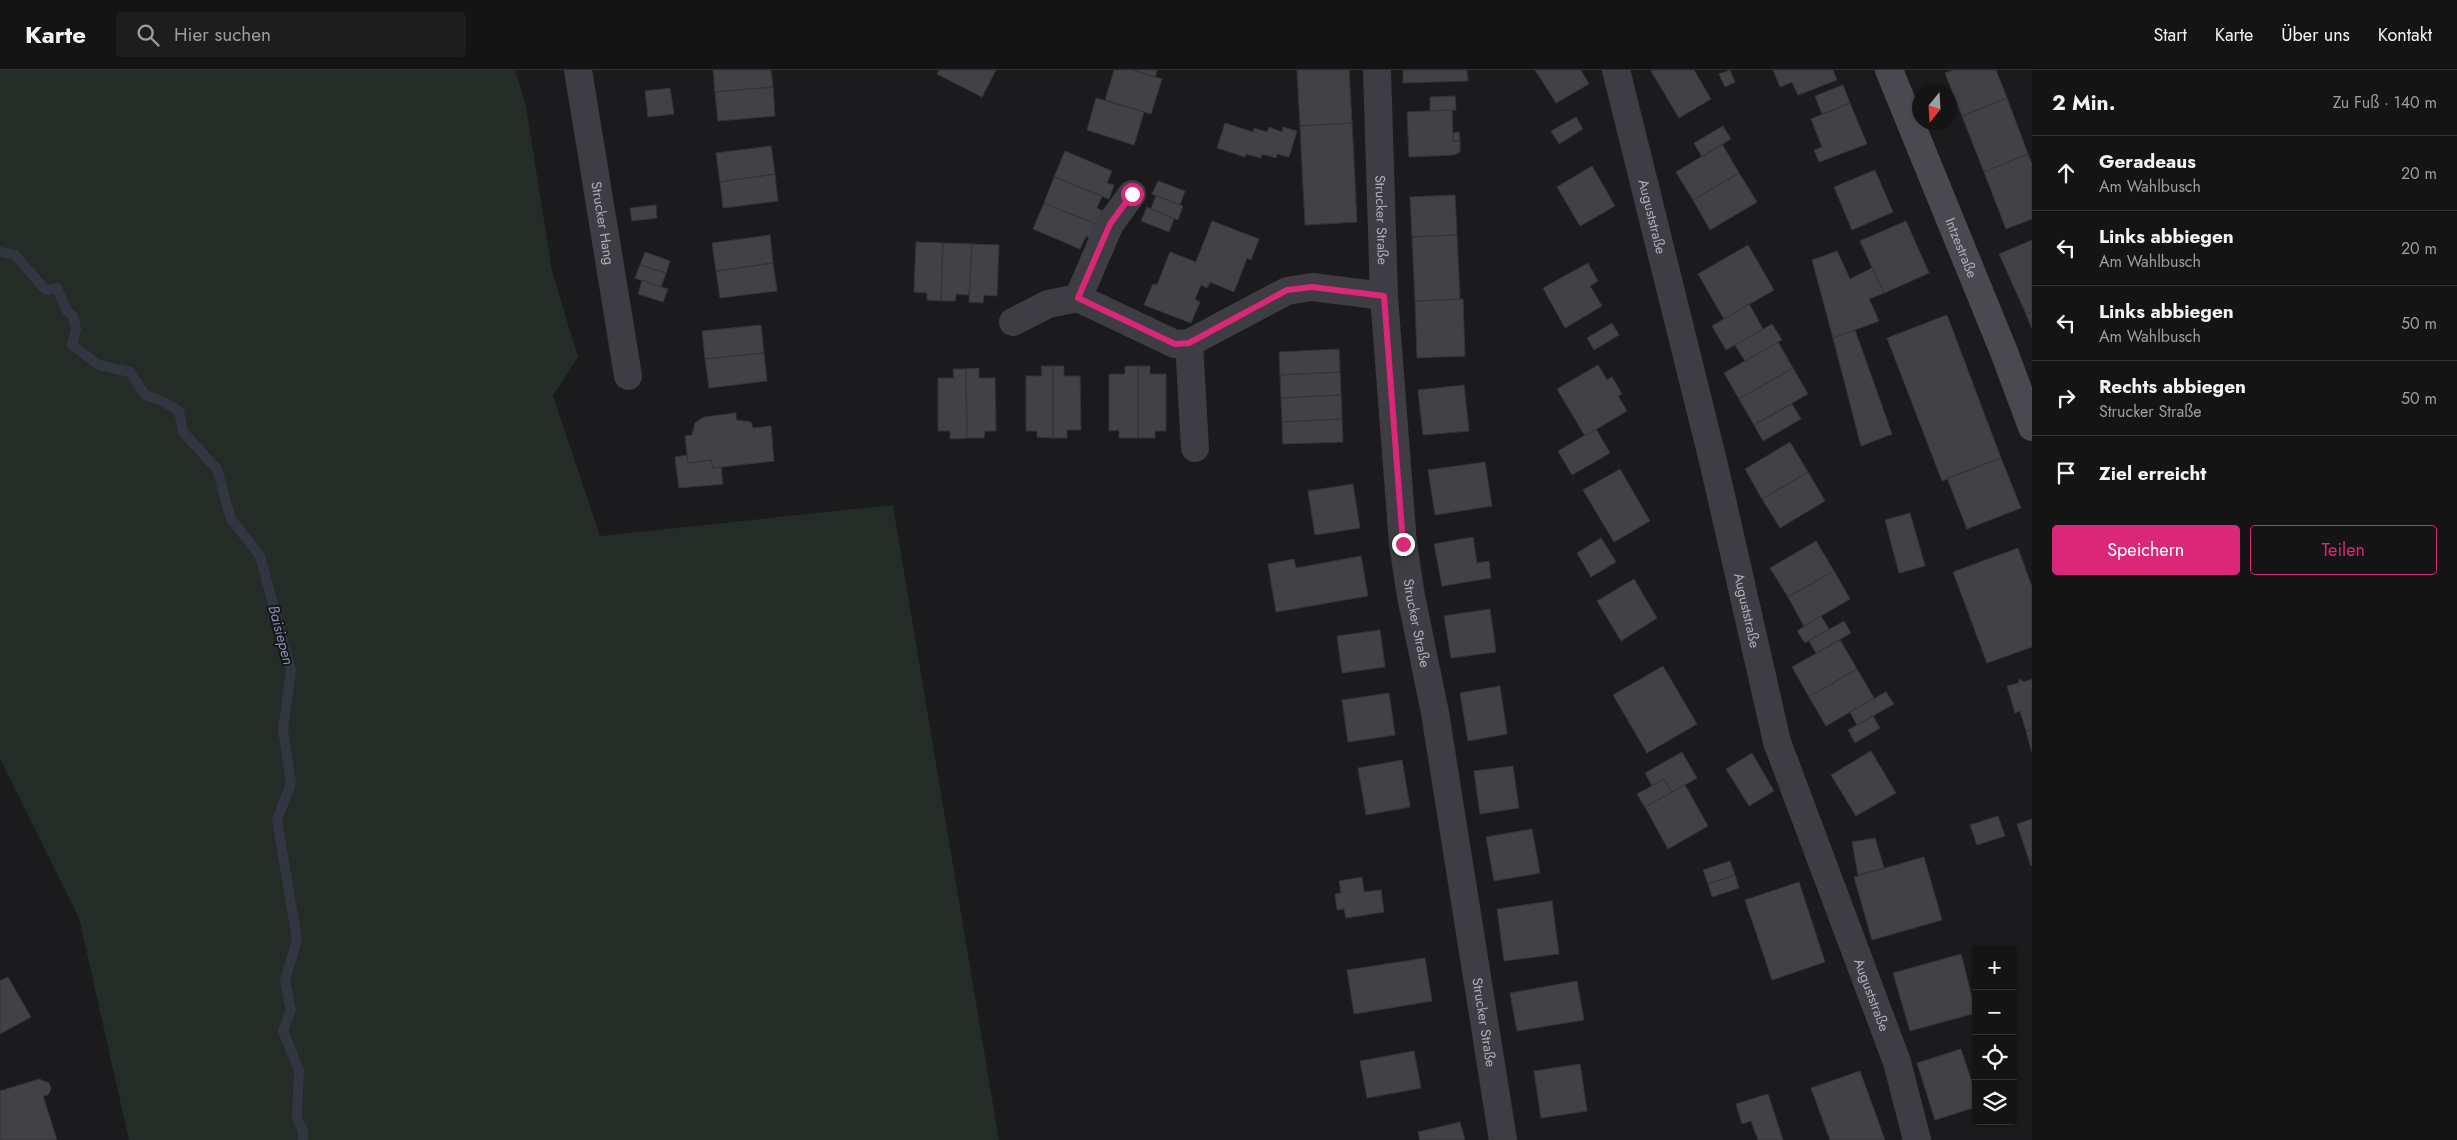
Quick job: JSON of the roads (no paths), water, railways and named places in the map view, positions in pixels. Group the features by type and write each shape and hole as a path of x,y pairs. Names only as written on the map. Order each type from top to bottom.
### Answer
{"main road":[{"name":"Intzestraße","path":"1889,70 2004,352 2032,427"}],"street":[{"name":"Strucker Hang","path":"578,70 628,376"},
{"name":"Strucker Straße","path":"1376,70 1384,296 1403,544 1411,596 1435,713 1503,1140"},
{"name":"Auguststraße","path":"1616,70 1714,465 1777,742 1897,1062 1917,1140"},
{"path":"1078,298 1110,224 1132,194"},
{"path":"1013,322 1048,304 1078,298 1175,344 1189,343 1287,290 1312,287 1384,296"},
{"path":"1189,343 1195,448"}],"waterway":[{"name":"Baisiepen","path":"0,252 15,255 46,290 57,288 67,311 73,316 76,329 72,345 99,365 130,372 145,395 162,401 179,411 183,432 217,469 231,519 260,556 291,671 283,730 291,783 277,820 297,939 285,981 291,1010 283,1031 299,1070 297,1118 303,1131 303,1140"}]}
